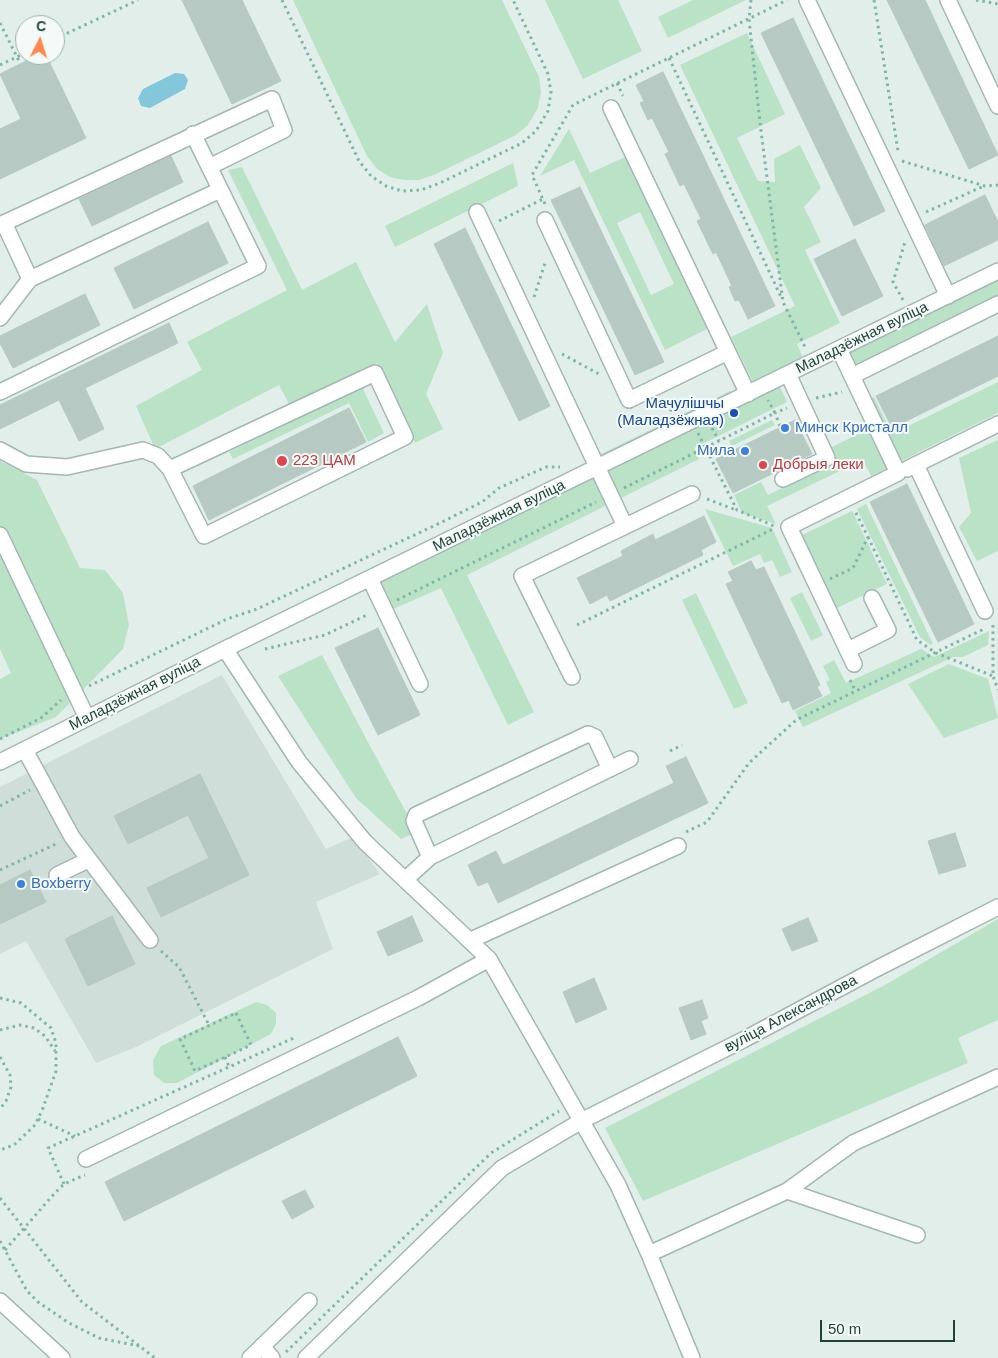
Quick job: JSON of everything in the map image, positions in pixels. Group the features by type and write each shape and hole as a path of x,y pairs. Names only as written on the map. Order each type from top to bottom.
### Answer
{"street":[{"path":"807,0 948,296"},
{"path":"948,0 998,106"},
{"path":"30,279 4,224 193,134 272,99 284,130 209,167"},
{"path":"611,108 748,394"},
{"path":"1,389 258,266 193,134"},
{"path":"0,318 30,279 220,190"},
{"path":"477,212 625,526"},
{"path":"545,220 629,400 728,352"},
{"name":"Маладзёжная вуліца","path":"0,762 225,649 998,271"},
{"path":"852,376 998,304"},
{"path":"839,350 898,473"},
{"path":"0,450 26,464 67,468 143,450 158,456 170,470 204,536 405,437 375,373 170,470"},
{"path":"783,479 827,458 788,374"},
{"path":"854,664 817,586 782,527 849,497 998,424"},
{"path":"916,465 985,611"},
{"path":"572,677 522,576 692,494"},
{"path":"0,534 87,718"},
{"path":"370,579 420,684"},
{"path":"848,650 888,630 872,598"},
{"path":"225,649 299,762 365,842 489,959 570,1104 582,1120 618,1184 692,1358"},
{"path":"430,857 414,821 416,815 588,734 594,737 610,769"},
{"path":"25,750 72,837 150,940"},
{"path":"406,879 430,857 630,759"},
{"path":"471,940 678,846"},
{"path":"57,875 88,860"},
{"name":"вуліца Александрова","path":"306,1358 502,1168 582,1120 743,1040 998,907"},
{"path":"86,1159 418,998 489,959"},
{"path":"649,1254 787,1191 853,1143 998,1077"},
{"path":"787,1191 917,1235"},
{"path":"0,1301 62,1358"},
{"path":"250,1358 309,1301"},
{"path":"262,1346 272,1358"}],"path":[{"path":"65,34 138,0"},
{"path":"282,0 359,162 370,176 386,186 402,191 421,190 440,183 522,143 536,132 548,111 551,92 548,74 513,0"},
{"path":"751,0 749,19 783,302"},
{"path":"484,228 543,199 532,175 573,105 787,0"},
{"path":"976,0 998,4"},
{"path":"0,23 15,55"},
{"path":"0,65 15,58"},
{"path":"669,58 807,351"},
{"path":"880,154 985,186"},
{"path":"911,219 985,186 998,185"},
{"path":"670,418 679,413"},
{"path":"497,550 775,413"},
{"path":"704,448 736,510"},
{"path":"0,739 41,718 57,702 75,692 227,619 258,609 442,522 482,502 499,488 546,467 562,467"},
{"path":"692,494 782,527"},
{"path":"849,497 917,640 936,653 993,676"},
{"path":"577,625 782,527"},
{"path":"817,586 853,568 868,538"},
{"path":"985,611 993,625 993,676 998,690"},
{"path":"796,720 998,622"},
{"path":"670,751 682,745"},
{"path":"0,806 43,782"},
{"path":"0,870 72,837"},
{"path":"150,940 179,967 209,1025"},
{"path":"0,998 21,1003 51,1028 56,1052 56,1071 35,1125 14,1145 0,1150"},
{"path":"236,1013 251,1045 225,1057 195,1071 180,1039 236,1013"},
{"path":"0,1030 20,1025 34,1028 45,1036 56,1052"},
{"path":"0,1057 10,1076 11,1087 6,1101 0,1109"},
{"path":"5,1250 64,1184 48,1148 230,1068 225,1057"},
{"path":"38,1118 76,1136"},
{"path":"0,1198 82,1302 155,1358"},
{"path":"0,1241 27,1291 50,1310 69,1323 99,1338 139,1346"}],"shaded area":[{"path":"222,675 326,849 353,837 380,874 316,902 333,949 136,1047 96,1063 26,941 0,954 0,787"}],"green space":[{"path":"293,0 502,0 539,77 541,92 538,108 528,125 516,135 436,174 419,180 404,180 390,177 377,169 367,156"},
{"path":"545,0 618,0 642,51 583,79"},
{"path":"693,0 746,0 668,38 658,17"},
{"path":"747,33 785,114 737,138 758,181 775,182 774,159 800,145 821,188 804,207 821,242 805,250 840,323 797,344 804,360 754,384 731,337 795,306 680,65"},
{"path":"569,129 590,173 625,157 707,329 665,350 574,160 540,176","holes":["640,212 674,284 651,295 617,223"]},
{"path":"513,163 518,186 395,247 385,226"},
{"path":"242,167 302,290 356,262 395,342 427,304 443,353 426,394 443,429 415,443 377,363 290,406 279,385 155,449 136,406 202,370 187,342 287,290 228,170"},
{"path":"998,280 998,299 855,370 847,352"},
{"path":"998,382 998,413 899,462 869,399 874,397 892,434"},
{"path":"779,385 787,402 694,448 699,459 467,575 534,712 508,725 441,588 391,610 378,582"},
{"path":"362,387 384,433 368,442 349,403 233,459 229,452"},
{"path":"730,391 732,395 599,461 597,456"},
{"path":"772,420 775,425 732,446 729,441"},
{"path":"870,428 889,467 871,476 863,460 767,506 776,524 742,513 734,495 761,482 768,495 834,462 828,449"},
{"path":"998,440 998,551 977,561 959,527 971,513 959,458"},
{"path":"0,461 37,480 80,568 105,570 123,593 129,625 123,649 56,717 0,739 0,679 11,673 0,649"},
{"path":"866,504 933,644 931,645 920,637 857,509"},
{"path":"705,509 772,528 792,572 780,577 772,560 764,563 760,554 733,566"},
{"path":"852,511 858,522 853,524 858,523 887,584 837,608 802,535"},
{"path":"802,592 823,635 811,641 790,598"},
{"path":"696,593 748,703 734,709 682,600"},
{"path":"989,631 988,645 963,657 953,657 803,727 795,711 831,693 826,682 830,680 823,666 834,660 846,683 921,649 934,657"},
{"path":"322,655 417,832 401,839 356,798 278,676"},
{"path":"949,664 988,679 998,718 944,738 908,684"},
{"path":"998,919 998,1020 958,1038 968,1063 643,1201 605,1128 885,985"},
{"path":"256,1002 267,1005 276,1013 276,1024 271,1034 177,1083 164,1083 154,1075 153,1060 161,1046"}],"water":[{"path":"175,73 184,74 188,80 185,89 150,108 141,106 138,98 143,89"}],"building":[{"path":"182,0 242,0 281,81 232,104"},
{"path":"887,0 925,0 998,155 969,169"},
{"path":"793,18 885,211 854,226 761,33"},
{"path":"18,65 51,65 86,138 0,179 0,129 21,119 0,74"},
{"path":"663,72 775,306 748,319 739,300 735,301 729,287 732,286 716,252 713,254 697,221 701,219 684,184 680,186 665,154 669,152 652,118 648,120 640,103 644,101 636,85"},
{"path":"171,156 183,182 92,226 79,199"},
{"path":"580,187 664,362 635,375 551,200"},
{"path":"985,195 998,222 998,240 944,266 925,225"},
{"path":"208,222 228,263 134,309 114,268"},
{"path":"465,228 550,406 519,421 434,244"},
{"path":"855,239 883,296 842,316 814,259"},
{"path":"85,294 100,325 13,368 0,343 0,336"},
{"path":"169,323 178,343 85,388 104,429 79,441 59,400 0,429 0,405"},
{"path":"998,336 998,376 892,428 876,396"},
{"path":"349,408 366,442 209,520 193,486"},
{"path":"795,420 812,454 733,493 716,459"},
{"path":"907,484 974,624 938,642 870,502"},
{"path":"704,516 716,542 701,550 703,555 610,601 607,595 590,604 577,578 623,556 621,551 653,534 655,540"},
{"path":"751,561 756,570 764,567 820,685 817,687 822,696 793,710 789,700 782,703 726,584 733,581 728,572"},
{"path":"378,628 420,715 378,735 335,648"},
{"path":"686,757 708,803 498,903 488,882 478,886 468,865 496,851 503,865 674,783 666,766"},
{"path":"200,774 249,875 161,917 147,888 209,858 188,815 128,844 114,816"},
{"path":"955,833 966,866 939,874 928,841"},
{"path":"30,870 46,902 0,924 0,885"},
{"path":"112,916 135,964 88,986 65,939"},
{"path":"412,916 423,941 388,956 377,932"},
{"path":"808,918 818,941 792,951 782,929"},
{"path":"594,978 607,1009 576,1023 563,992"},
{"path":"702,1000 708,1018 701,1021 706,1034 691,1040 679,1008"},
{"path":"398,1037 417,1076 124,1221 105,1182"},
{"path":"305,1190 314,1207 292,1219 282,1201"}],"place":[{"name":"Мачулішчы (Маладзёжная)","path":"734,413"},
{"name":"Минск Кристалл","path":"785,428"},
{"name":"Мила","path":"745,451"},
{"name":"223 ЦAM","path":"282,461"},
{"name":"Добрыя леки","path":"763,465"},
{"name":"Boxberry","path":"21,884"}]}
